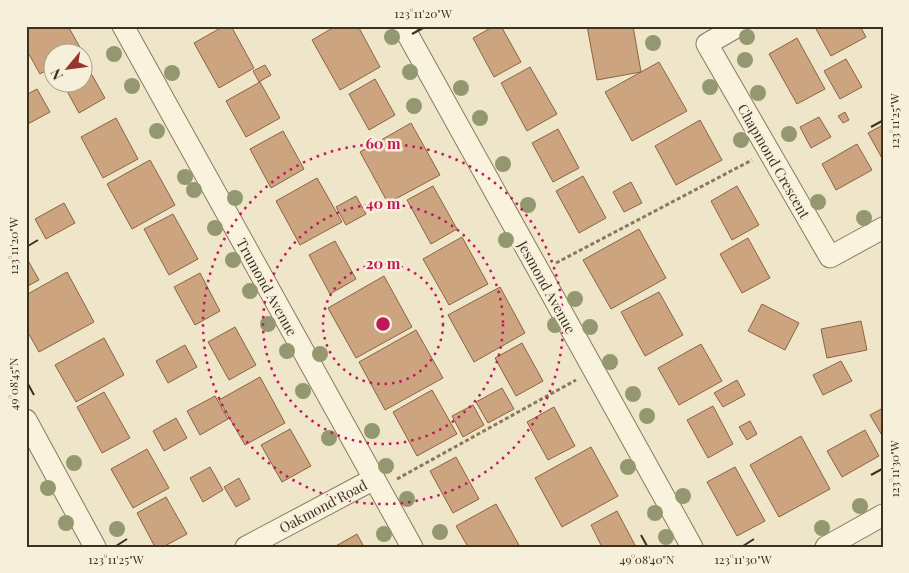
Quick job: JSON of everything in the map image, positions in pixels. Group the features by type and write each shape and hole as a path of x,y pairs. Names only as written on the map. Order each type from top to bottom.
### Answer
{"street":[{"name":"Trumond Avenue","path":"122,26 412,547"},
{"name":"Jesmond Avenue","path":"403,26 692,547"},
{"name":"Chapmond Crescent","path":"738,26 707,44 830,257 883,228"},
{"path":"26,420 95,547"},
{"name":"Oakmond Road","path":"246,547 377,484"},
{"path":"826,547 883,515"}],"path":[{"path":"539,272 768,151"},
{"path":"377,484 593,371"}],"building":[{"path":"26,26 68,26 77,42 42,42 42,73 40,74 26,49"},
{"path":"224,26 231,26 254,68 219,88 194,43"},
{"path":"336,26 358,26 380,67 340,90 312,40"},
{"path":"494,26 501,26 521,62 494,77 473,38"},
{"path":"587,26 633,26 641,72 597,80"},
{"path":"820,26 860,26 866,37 831,56 816,29"},
{"path":"797,38 825,89 797,104 769,54"},
{"path":"846,59 862,87 840,99 824,71"},
{"path":"659,62 687,111 632,141 605,92"},
{"path":"265,65 271,75 259,82 253,71"},
{"path":"530,67 557,114 527,131 501,83"},
{"path":"92,75 105,98 79,113 67,92 92,92"},
{"path":"375,79 395,115 369,130 349,94"},
{"path":"260,82 280,118 246,137 226,101"},
{"path":"37,89 50,112 26,125 26,95"},
{"path":"845,112 849,120 843,123 838,116"},
{"path":"819,117 831,137 811,148 800,127"},
{"path":"116,118 138,159 103,178 81,137"},
{"path":"700,120 722,160 676,185 655,146"},
{"path":"411,123 440,175 388,203 360,152"},
{"path":"883,125 883,160 868,133"},
{"path":"558,129 579,168 553,182 532,143"},
{"path":"283,131 304,169 271,188 250,149"},
{"path":"857,144 872,170 836,190 822,164"},
{"path":"150,160 175,205 132,229 107,184"},
{"path":"583,176 606,218 579,233 556,191"},
{"path":"317,178 342,222 300,245 276,201"},
{"path":"631,182 642,203 624,212 613,192"},
{"path":"433,186 457,229 431,244 407,200"},
{"path":"737,186 759,225 732,240 711,201"},
{"path":"356,196 366,214 346,225 336,207"},
{"path":"64,203 75,223 46,239 35,219"},
{"path":"173,214 198,259 169,275 144,229"},
{"path":"639,229 666,278 611,309 583,260"},
{"path":"462,237 488,284 449,305 423,259"},
{"path":"748,238 770,278 742,293 720,254"},
{"path":"335,241 356,279 330,294 309,255"},
{"path":"26,257 39,280 26,287"},
{"path":"67,272 94,322 39,352 26,329 26,295"},
{"path":"200,273 220,311 195,325 174,287"},
{"path":"384,276 412,327 356,358 328,308"},
{"path":"500,287 525,333 474,362 448,315"},
{"path":"659,292 683,335 645,356 621,312"},
{"path":"762,304 799,323 785,350 748,331"},
{"path":"861,321 867,350 827,358 821,329"},
{"path":"235,327 256,365 229,380 208,342"},
{"path":"416,330 443,378 385,410 359,362"},
{"path":"104,338 124,375 76,402 55,365"},
{"path":"522,343 543,381 516,396 495,358"},
{"path":"701,344 722,381 679,405 658,368"},
{"path":"185,345 197,367 168,383 156,361"},
{"path":"841,361 852,381 823,395 813,375"},
{"path":"260,377 285,423 245,445 219,400"},
{"path":"737,380 745,395 723,407 714,393"},
{"path":"502,388 514,409 488,423 476,402"},
{"path":"432,390 457,434 417,456 393,412"},
{"path":"104,392 130,438 102,453 77,407"},
{"path":"215,396 228,419 200,435 187,411"},
{"path":"473,405 484,425 463,437 452,416"},
{"path":"713,406 733,444 708,458 687,420"},
{"path":"554,407 575,446 548,460 527,422"},
{"path":"883,408 883,437 870,415"},
{"path":"176,418 187,438 164,451 153,431"},
{"path":"750,421 757,434 747,440 739,427"},
{"path":"290,429 311,466 282,482 261,445"},
{"path":"865,430 879,456 842,477 827,451"},
{"path":"801,436 830,489 779,517 750,465"},
{"path":"591,447 618,496 562,527 535,478"},
{"path":"147,449 169,488 133,508 111,469"},
{"path":"456,457 479,499 453,513 430,471"},
{"path":"210,467 223,490 203,502 190,478"},
{"path":"735,467 765,521 737,536 707,482"},
{"path":"239,478 250,499 236,507 224,487"},
{"path":"166,497 187,534 163,547 155,547 137,513"},
{"path":"496,504 520,547 468,547 456,526"},
{"path":"617,511 636,547 602,547 591,525"},
{"path":"357,534 364,547 334,547"}]}
